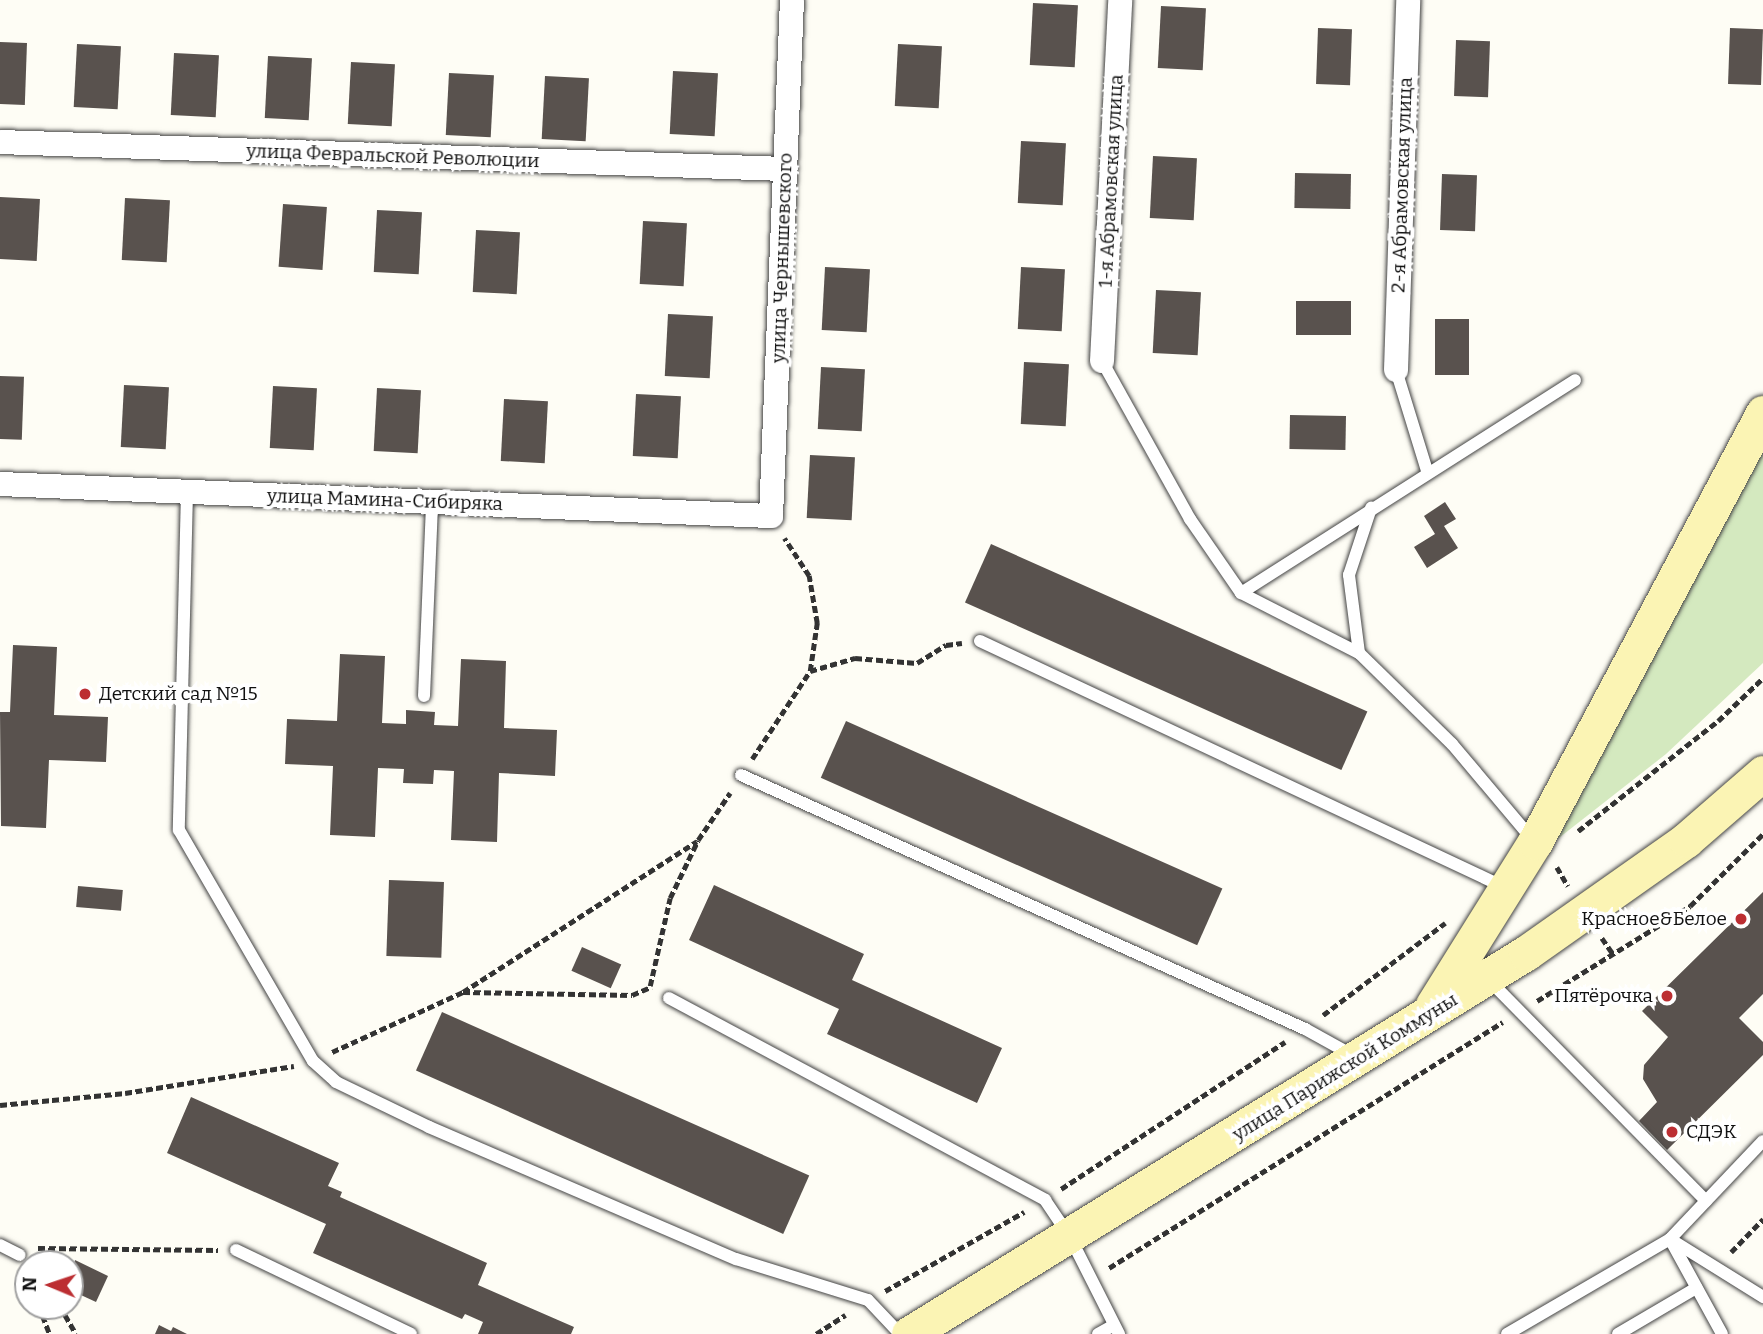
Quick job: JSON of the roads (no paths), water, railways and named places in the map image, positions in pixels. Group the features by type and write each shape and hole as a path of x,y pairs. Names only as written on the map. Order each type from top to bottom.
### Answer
{"main road":[{"path":"1420,1022 1454,976 1504,887 1535,842 1763,412"},
{"name":"улица Парижской Коммуны","path":"909,1334 1420,1022 1487,978 1686,840 1763,772"}],"street":[{"name":"улица Чернышевского","path":"771,516 792,0"},
{"name":"1-я Абрамовская улица","path":"1102,361 1120,0"},
{"name":"2-я Абрамовская улица","path":"1396,370 1408,0"},
{"name":"улица Февральской Революции","path":"0,142 786,170"},
{"name":"улица Мамина-Сибиряка","path":"0,484 771,516"}],"lane":[{"path":"1102,361 1190,519 1241,593 1359,653 1452,744 1535,842"},
{"path":"1396,370 1427,471"},
{"path":"1241,593 1427,471 1576,380"},
{"path":"187,492 179,830 313,1061 336,1083 429,1127 736,1259 868,1300 900,1334"},
{"path":"424,696 432,502"},
{"path":"1359,653 1349,575 1371,508"},
{"path":"980,641 1504,887"},
{"path":"741,775 1293,1023 1358,1058"},
{"path":"1487,978 1706,1201"},
{"path":"669,998 1045,1200 1093,1278 1117,1329 1098,1334"},
{"path":"1507,1334 1670,1239 1763,1141"},
{"path":"1670,1239 1722,1334"},
{"path":"1670,1239 1763,1297"},
{"path":"236,1250 411,1334"},
{"path":"1618,1334 1696,1288"}],"place":[{"name":"Детский сад №15","path":"85,694"},
{"name":"Красное&Белое","path":"1741,919"},
{"name":"Пятёрочка","path":"1667,996"},
{"name":"СДЭК","path":"1672,1132"}]}
